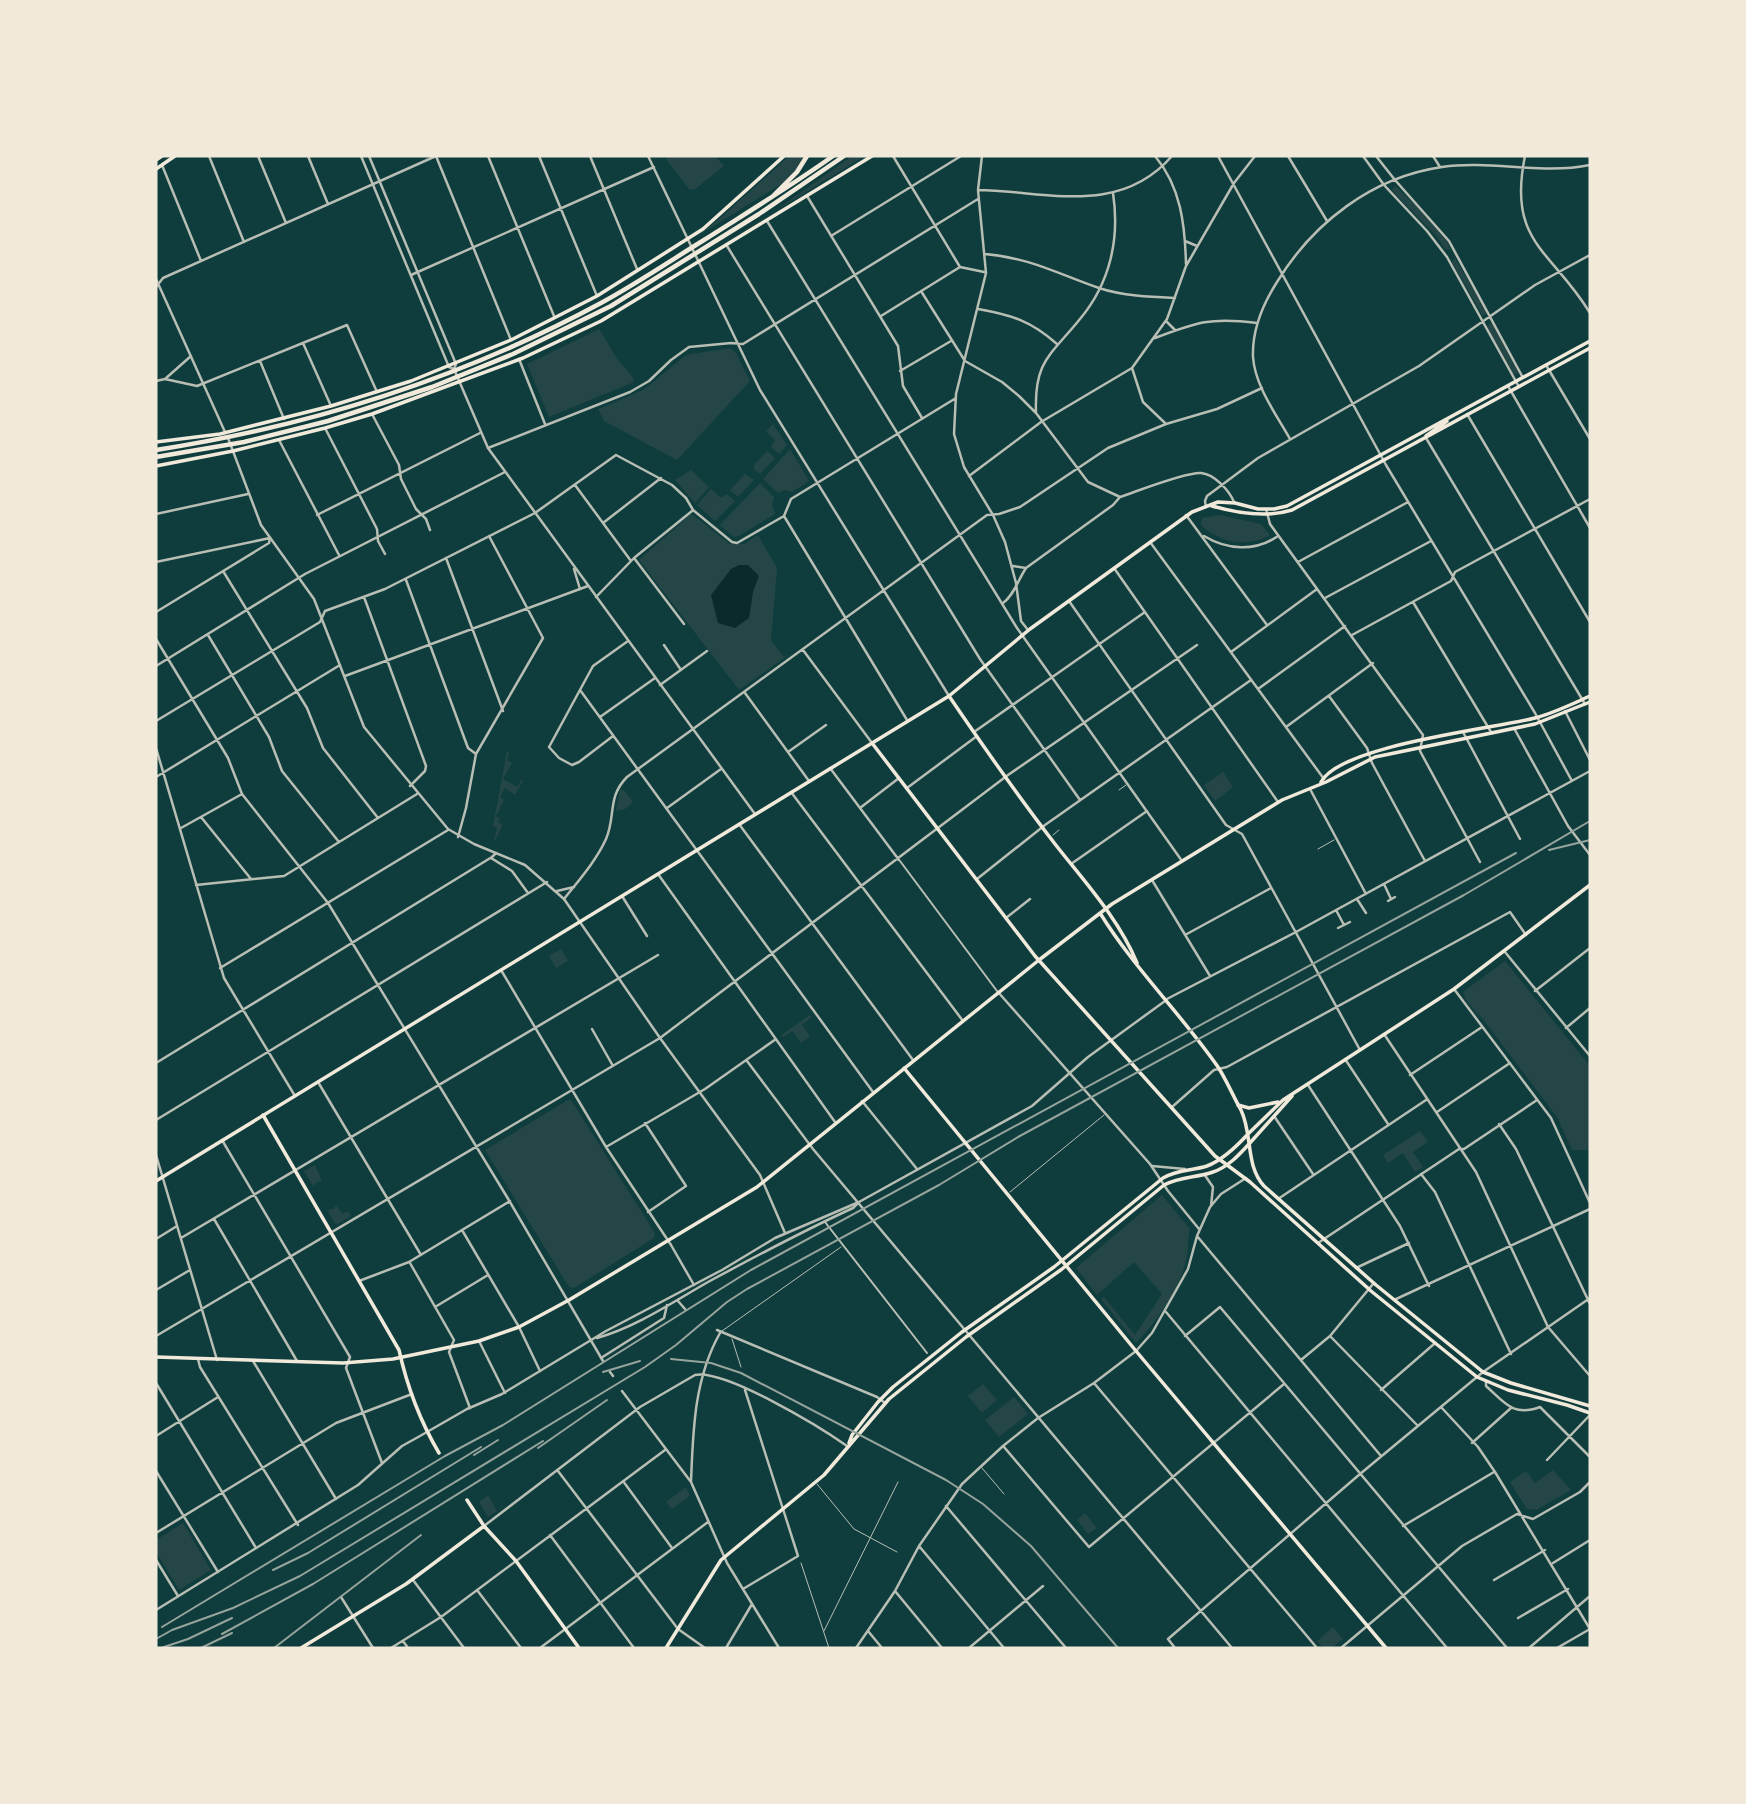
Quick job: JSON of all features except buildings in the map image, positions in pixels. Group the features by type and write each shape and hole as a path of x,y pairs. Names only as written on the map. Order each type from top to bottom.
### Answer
{"highway":[{"path":"767,200 797,172 807,156"},
{"path":"156,450 229,438 313,417 468,365 598,304 833,156"},
{"path":"156,457 244,442 349,414 432,387 513,354 611,306 777,202 844,156"}],"main road":[{"path":"156,160 162,156"},
{"path":"156,169 175,156"},
{"path":"156,442 226,434 331,406 453,366 511,340 597,296 688,240 784,156"},
{"path":"156,466 233,451 325,428 372,414 519,359 601,321 872,156"},
{"path":"1215,506 1218,502 1235,503 1266,512 1298,501 1590,341"},
{"path":"156,1181 948,696 1028,630 1186,515 1215,506 1266,512 1286,512 1299,507 1590,348"},
{"path":"1519,387 1524,382 1523,378"},
{"path":"1426,438 1446,423 1448,418"},
{"path":"948,696 1105,909 1132,950 1138,965"},
{"path":"1323,781 1371,759 1465,735 1540,723 1590,696"},
{"path":"1514,726 1588,703"},
{"path":"156,1357 348,1363 401,1358 479,1341 519,1327 569,1300 763,1182 1105,909 1278,802 1310,789 1369,753 1422,740 1465,735"},
{"path":"872,743 1039,960 1220,1160 1246,1178 1368,1289 1478,1377 1508,1390 1543,1398 1590,1414"},
{"path":"848,1446 852,1435 880,1399 965,1329 1062,1261 1161,1180 1185,1168 1204,1167 1220,1160 1280,1102 1454,989 1590,886"},
{"path":"1100,913 1116,940 1219,1069 1245,1119 1256,1176 1278,1199 1356,1268 1483,1372 1590,1406"},
{"path":"904,1068 1136,1351 1386,1648"},
{"path":"666,1648 724,1557 826,1473 886,1403 970,1334 1066,1266 1164,1185 1227,1165 1294,1092"},
{"path":"1238,1104 1251,1108 1280,1102"},
{"path":"263,1115 399,1350 412,1394 427,1432 439,1453"},
{"path":"467,1500 484,1526 516,1561 579,1648"},
{"path":"301,1648 413,1580 484,1526"}],"street":[{"path":"209,156 244,242"},
{"path":"258,156 286,223"},
{"path":"308,156 328,204"},
{"path":"361,156 410,276 453,366"},
{"path":"369,156 488,448 755,814"},
{"path":"157,285 163,278 436,156 511,340"},
{"path":"488,156 554,316"},
{"path":"539,156 597,296"},
{"path":"590,156 638,271"},
{"path":"648,156 760,390 948,696"},
{"path":"893,156 960,267"},
{"path":"831,236 961,156"},
{"path":"982,156 978,200 986,272 956,398 953,419 955,441 969,477 993,515 1012,566 1021,621 1028,630"},
{"path":"1154,156 1163,166 1179,199 1186,267"},
{"path":"978,190 1013,190 1048,197 1074,198 1113,192 1139,182 1163,166 1172,156"},
{"path":"1218,156 1380,455 1572,781"},
{"path":"969,477 1041,422 1132,368 1166,321 1186,267 1197,246 1234,183 1255,156"},
{"path":"1288,156 1327,221"},
{"path":"1363,156 1384,185 1447,257 1519,387"},
{"path":"1376,156 1455,251 1523,378"},
{"path":"1433,156 1440,167"},
{"path":"1525,156 1521,192 1527,227 1534,242 1590,313"},
{"path":"1290,439 1256,372 1253,356 1258,323 1270,293 1296,252 1327,221 1353,201 1384,185 1440,167 1483,164 1567,169 1590,165"},
{"path":"162,165 201,261"},
{"path":"410,276 654,167"},
{"path":"1036,413 1039,373 1046,357 1080,318 1108,271 1115,244 1113,192"},
{"path":"807,196 898,346 903,386 922,418"},
{"path":"488,448 639,387 689,347 743,344 978,200"},
{"path":"767,221 1017,628 1182,861"},
{"path":"1185,241 1197,246"},
{"path":"727,246 985,666 1080,800"},
{"path":"1447,257 1455,251"},
{"path":"985,254 1035,262 1100,288 1147,297 1176,298"},
{"path":"1206,507 1207,496 1258,458 1419,366 1535,285 1590,256"},
{"path":"881,316 960,267 986,272"},
{"path":"156,279 226,434 248,495 270,538 301,577 314,599 364,727 448,830 458,837 525,865 564,899 660,1038 746,1155 763,1182 787,1238"},
{"path":"921,291 965,361 1002,382 1036,413 1088,482 1120,497"},
{"path":"978,309 1021,319 1040,329 1057,344"},
{"path":"1155,338 1214,320 1258,323"},
{"path":"1166,321 1175,330"},
{"path":"156,381 165,379 197,386 347,325 377,392"},
{"path":"900,371 951,341"},
{"path":"303,343 331,406"},
{"path":"165,379 191,356"},
{"path":"519,359 546,425"},
{"path":"260,360 285,419"},
{"path":"1546,365 1590,439"},
{"path":"1132,368 1143,402 1166,424"},
{"path":"1508,386 1590,528"},
{"path":"564,899 607,836 616,790 627,777 987,515 1020,507 1108,448 1166,424 1217,409 1262,388"},
{"path":"156,721 320,622 325,611 405,579 535,513 616,455 678,490 693,510 732,542 742,541 784,516 791,499 956,398"},
{"path":"1465,410 1590,622"},
{"path":"372,414 401,479 430,530"},
{"path":"325,428 377,529 385,554"},
{"path":"317,514 481,432"},
{"path":"1426,438 1582,700 1588,703"},
{"path":"279,440 339,556"},
{"path":"156,666 301,577 505,472"},
{"path":"1003,603 1012,594 1026,568 1114,505 1120,497 1198,473 1210,475 1227,489 1235,503"},
{"path":"603,523 661,478"},
{"path":"575,485 684,624"},
{"path":"156,514 248,495"},
{"path":"1352,635 1451,581 1455,572 1590,499"},
{"path":"1298,562 1408,502"},
{"path":"596,597 632,559 693,510"},
{"path":"1266,512 1278,536 1423,735 1420,751 1480,862"},
{"path":"1186,515 1267,625"},
{"path":"784,516 908,721"},
{"path":"1201,534 1218,544 1237,547 1259,545 1278,536"},
{"path":"458,837 476,754 543,638 529,607 489,536"},
{"path":"156,562 270,538"},
{"path":"156,612 269,543 270,538"},
{"path":"1150,541 1323,781"},
{"path":"1325,598 1432,541"},
{"path":"446,558 503,711"},
{"path":"573,566 580,589"},
{"path":"1012,566 1026,568"},
{"path":"1114,568 1278,802"},
{"path":"223,571 307,708 323,748 378,818"},
{"path":"405,579 468,748 476,754"},
{"path":"344,676 588,586"},
{"path":"1231,652 1317,589"},
{"path":"364,597 426,766 425,771 410,786"},
{"path":"1069,601 1226,825 1242,834 1360,1050"},
{"path":"1413,602 1490,730"},
{"path":"907,788 1013,705 1145,612"},
{"path":"1258,689 1345,626"},
{"path":"208,635 269,737 282,771 339,842"},
{"path":"156,639 228,758 242,794 328,903 406,1028 603,1360 664,1318 667,1305"},
{"path":"614,736 572,765 551,752 548,746 593,666 628,641"},
{"path":"664,645 681,670"},
{"path":"156,1336 660,1038 1006,778 1197,645"},
{"path":"803,650 872,743"},
{"path":"660,685 707,651"},
{"path":"1286,727 1373,663"},
{"path":"156,777 340,665"},
{"path":"600,717 655,678"},
{"path":"977,879 1042,827 1251,680"},
{"path":"580,690 873,1092"},
{"path":"744,692 809,781"},
{"path":"1329,696 1369,753 1425,861"},
{"path":"1564,711 1590,760"},
{"path":"788,752 826,724"},
{"path":"1514,726 1568,825 1590,855"},
{"path":"1465,735 1520,839"},
{"path":"156,748 220,968 295,1096"},
{"path":"830,768 998,992 1152,1166 1199,1229"},
{"path":"667,808 721,769"},
{"path":"156,1610 360,1484 404,1445 470,1408 505,1393 590,1340 785,1233 859,1202 1032,1106 1111,1040 1165,1000 1296,932 1590,771"},
{"path":"860,808 899,778"},
{"path":"1310,789 1366,894"},
{"path":"791,792 962,1021"},
{"path":"180,829 242,794"},
{"path":"196,885 284,876 417,794"},
{"path":"1071,864 1147,811"},
{"path":"201,817 251,879"},
{"path":"739,824 913,1060"},
{"path":"220,968 448,830"},
{"path":"156,1063 496,853"},
{"path":"491,858 512,871 528,893"},
{"path":"658,874 835,1122"},
{"path":"1152,880 1210,976"},
{"path":"156,1120 547,882"},
{"path":"1384,884 1391,899"},
{"path":"557,891 574,887"},
{"path":"1185,935 1271,888"},
{"path":"622,896 647,936"},
{"path":"1006,918 1030,899"},
{"path":"1357,899 1366,914"},
{"path":"1336,910 1344,925"},
{"path":"1172,1107 1214,1070 1510,912 1526,935"},
{"path":"1338,928 1350,922"},
{"path":"1535,991 1590,948"},
{"path":"1505,952 1590,1056"},
{"path":"181,1238 658,955"},
{"path":"501,970 606,1147 694,1285"},
{"path":"1454,989 1551,1118 1590,1203"},
{"path":"1566,1027 1590,1008"},
{"path":"1410,1075 1482,1027"},
{"path":"592,1029 614,1066"},
{"path":"1384,1034 1476,1172 1548,1327 1590,1376"},
{"path":"606,1147 699,1092 776,1039"},
{"path":"1345,1059 1389,1125"},
{"path":"747,1060 809,1143 1232,1648"},
{"path":"1436,1113 1510,1063"},
{"path":"318,1082 421,1255"},
{"path":"1308,1084 1383,1199 1409,1243 1429,1286"},
{"path":"1278,1199 1426,1100"},
{"path":"1318,1244 1537,1100"},
{"path":"862,1101 917,1170"},
{"path":"1274,1116 1314,1175"},
{"path":"645,1124 687,1186 648,1212"},
{"path":"1175,1648 1168,1639 1360,1474 1483,1372 1589,1301 1516,1149 1499,1124"},
{"path":"222,1140 350,1357 346,1368 383,1464"},
{"path":"156,1155 217,1360"},
{"path":"1152,1166 1185,1168"},
{"path":"1203,1174 1213,1189 1210,1208"},
{"path":"1421,1174 1435,1192 1511,1354"},
{"path":"856,1648 895,1591 919,1546 962,1484 1038,1418 1094,1383 1136,1351 1152,1333 1188,1269 1196,1236 1210,1208 1221,1194 1246,1178"},
{"path":"359,1281 409,1262 510,1201"},
{"path":"590,1340 612,1334 787,1238 853,1208 859,1202"},
{"path":"1394,1300 1590,1209"},
{"path":"214,1219 297,1361"},
{"path":"824,1221 927,1353"},
{"path":"156,1239 177,1226"},
{"path":"461,1230 519,1327 540,1371"},
{"path":"1196,1236 1381,1457"},
{"path":"1356,1268 1409,1243"},
{"path":"409,1262 454,1340 449,1352 470,1408"},
{"path":"156,1290 190,1270"},
{"path":"435,1307 488,1275"},
{"path":"1301,1360 1330,1336 1374,1283"},
{"path":"674,1295 685,1309"},
{"path":"1185,1336 1220,1307 1507,1648"},
{"path":"1166,1312 1447,1648"},
{"path":"691,1482 694,1413 703,1373 718,1331 886,1403"},
{"path":"1330,1336 1418,1426"},
{"path":"479,1341 505,1393"},
{"path":"1381,1390 1434,1344"},
{"path":"198,1359 200,1367 297,1524"},
{"path":"253,1361 336,1499"},
{"path":"484,1526 636,1411 688,1378 703,1373 733,1382 848,1446"},
{"path":"1486,1381 1486,1386 1511,1408 1521,1412 1540,1407"},
{"path":"156,1383 257,1549"},
{"path":"1094,1383 1317,1648"},
{"path":"1003,1446 1090,1547 1283,1384"},
{"path":"743,1589 799,1556 745,1389"},
{"path":"622,1391 691,1482 724,1557 779,1648"},
{"path":"156,1533 336,1423 412,1394"},
{"path":"156,1436 219,1397"},
{"path":"1540,1407 1543,1398"},
{"path":"1441,1407 1478,1447 1495,1472 1553,1563 1590,1629 1557,1648"},
{"path":"1540,1407 1590,1457"},
{"path":"1472,1443 1511,1408"},
{"path":"1547,1460 1590,1414"},
{"path":"391,1648 441,1617 666,1450"},
{"path":"156,1471 218,1572"},
{"path":"558,1471 678,1629 705,1648"},
{"path":"1403,1525 1495,1472"},
{"path":"623,1481 672,1548"},
{"path":"1342,1648 1462,1546 1517,1514 1532,1519 1580,1492 1590,1482"},
{"path":"946,1506 1066,1648"},
{"path":"540,1648 708,1522"},
{"path":"550,1535 634,1648"},
{"path":"1553,1563 1590,1539"},
{"path":"919,1546 1004,1648"},
{"path":"1494,1580 1545,1550"},
{"path":"156,1560 178,1596"},
{"path":"413,1580 464,1648"},
{"path":"969,1648 1043,1586"},
{"path":"1518,1618 1568,1589"},
{"path":"477,1590 521,1648"},
{"path":"895,1591 942,1648"},
{"path":"1530,1648 1590,1596"},
{"path":"341,1597 373,1648"},
{"path":"726,1648 752,1604"},
{"path":"868,1631 882,1648"},
{"path":"403,1641 408,1648"}],"lane":[{"path":"1119,790 1128,784"},
{"path":"1050,837 1059,830"},
{"path":"1318,849 1336,839"},
{"path":"1007,1195 1106,1114"},
{"path":"718,1331 842,1246"},
{"path":"731,1337 741,1367"},
{"path":"981,1466 1004,1494"},
{"path":"816,1482 854,1529 897,1552"},
{"path":"824,1631 898,1482"},
{"path":"801,1563 829,1648"}],"shaded area":[{"path":"671,156 715,156 724,166 694,190 689,189 666,159"},
{"path":"789,156 805,156 793,175 693,239 717,221"},
{"path":"852,156 865,156 702,256 776,210"},
{"path":"1394,187 1435,224 1450,249 1445,249 1437,237 1395,194 1392,190"},
{"path":"1455,258 1486,311 1485,315 1482,315 1452,262"},
{"path":"1493,323 1518,371 1517,375 1513,374 1487,327"},
{"path":"599,329 634,382 549,417 527,364"},
{"path":"730,348 736,353 750,381 677,460 604,421 598,409 643,390 686,355"},
{"path":"773,424 787,445 779,454 771,447 775,440 766,431"},
{"path":"790,449 809,481 792,492 784,490 778,493 763,479"},
{"path":"767,451 775,458 760,474 754,469 754,465"},
{"path":"691,470 709,487 695,503 675,480"},
{"path":"745,474 754,480 738,497 730,490"},
{"path":"760,483 774,497 772,505 775,514 734,537 720,525"},
{"path":"711,489 721,498 727,494 735,501 715,521 697,505"},
{"path":"690,515 730,544 744,544 758,535 777,568 771,640 784,657 790,654 739,690 639,560"},
{"path":"1220,515 1261,524 1270,535 1252,541 1234,542 1216,536 1201,525 1202,518"},
{"path":"748,565 759,576 753,592 749,618 735,628 718,623 711,595 731,569"},
{"path":"507,751 507,760 512,763 503,779 517,787 521,780 523,781 515,795 505,788 500,797 504,800 496,816 500,819 498,822 503,825 493,844 497,828 493,826"},
{"path":"1223,772 1233,787 1215,801 1204,785"},
{"path":"620,790 624,790 633,802 625,809 616,811"},
{"path":"561,949 568,961 556,968 549,956"},
{"path":"1505,961 1590,1066 1590,1150 1572,1150 1557,1117 1462,995 1466,998 1463,992"},
{"path":"810,1015 812,1017 802,1025 810,1036 801,1043 793,1031 783,1037 781,1035"},
{"path":"571,1100 655,1233 654,1238 574,1288 569,1287 485,1150"},
{"path":"1420,1131 1428,1142 1413,1152 1423,1167 1415,1172 1403,1153 1388,1163 1383,1155"},
{"path":"315,1165 322,1181 313,1186 304,1171"},
{"path":"1162,1195 1190,1229 1188,1253 1174,1291 1136,1343 1101,1299 1104,1297 1135,1335 1162,1294 1134,1262 1097,1295 1076,1268"},
{"path":"336,1205 342,1214 348,1211 351,1216 336,1225 327,1210 334,1209"},
{"path":"983,1384 997,1400 982,1413 968,1396"},
{"path":"1014,1397 1028,1414 999,1437 985,1420"},
{"path":"1553,1470 1571,1490 1536,1510 1527,1509 1510,1482 1526,1471 1535,1483"},
{"path":"686,1487 690,1496 672,1509 666,1502"},
{"path":"488,1495 497,1511 488,1517 479,1502"},
{"path":"1085,1513 1097,1528 1088,1534 1077,1520"},
{"path":"183,1523 211,1570 179,1590 156,1552 156,1540"},
{"path":"1333,1627 1343,1639 1332,1648 1323,1648 1317,1641"}],"tram line":[{"path":"274,1648 421,1535"}],"railway":[{"path":"156,1639 172,1630 233,1608 300,1576 645,1367 747,1289 939,1185 1018,1137 1464,895 1590,821"},
{"path":"1549,850 1590,840"},
{"path":"162,1627 445,1456 503,1425 751,1270 1516,853"},
{"path":"671,1359 711,1363 741,1373 946,1480 983,1504 1031,1546 1118,1648"},
{"path":"603,1372 640,1361"},
{"path":"538,1448 607,1400"},
{"path":"474,1455 498,1440"},
{"path":"222,1634 313,1584 543,1441"},
{"path":"273,1570 308,1553 481,1447"},
{"path":"161,1648 188,1639 232,1618"},
{"path":"201,1648 232,1633"}]}
